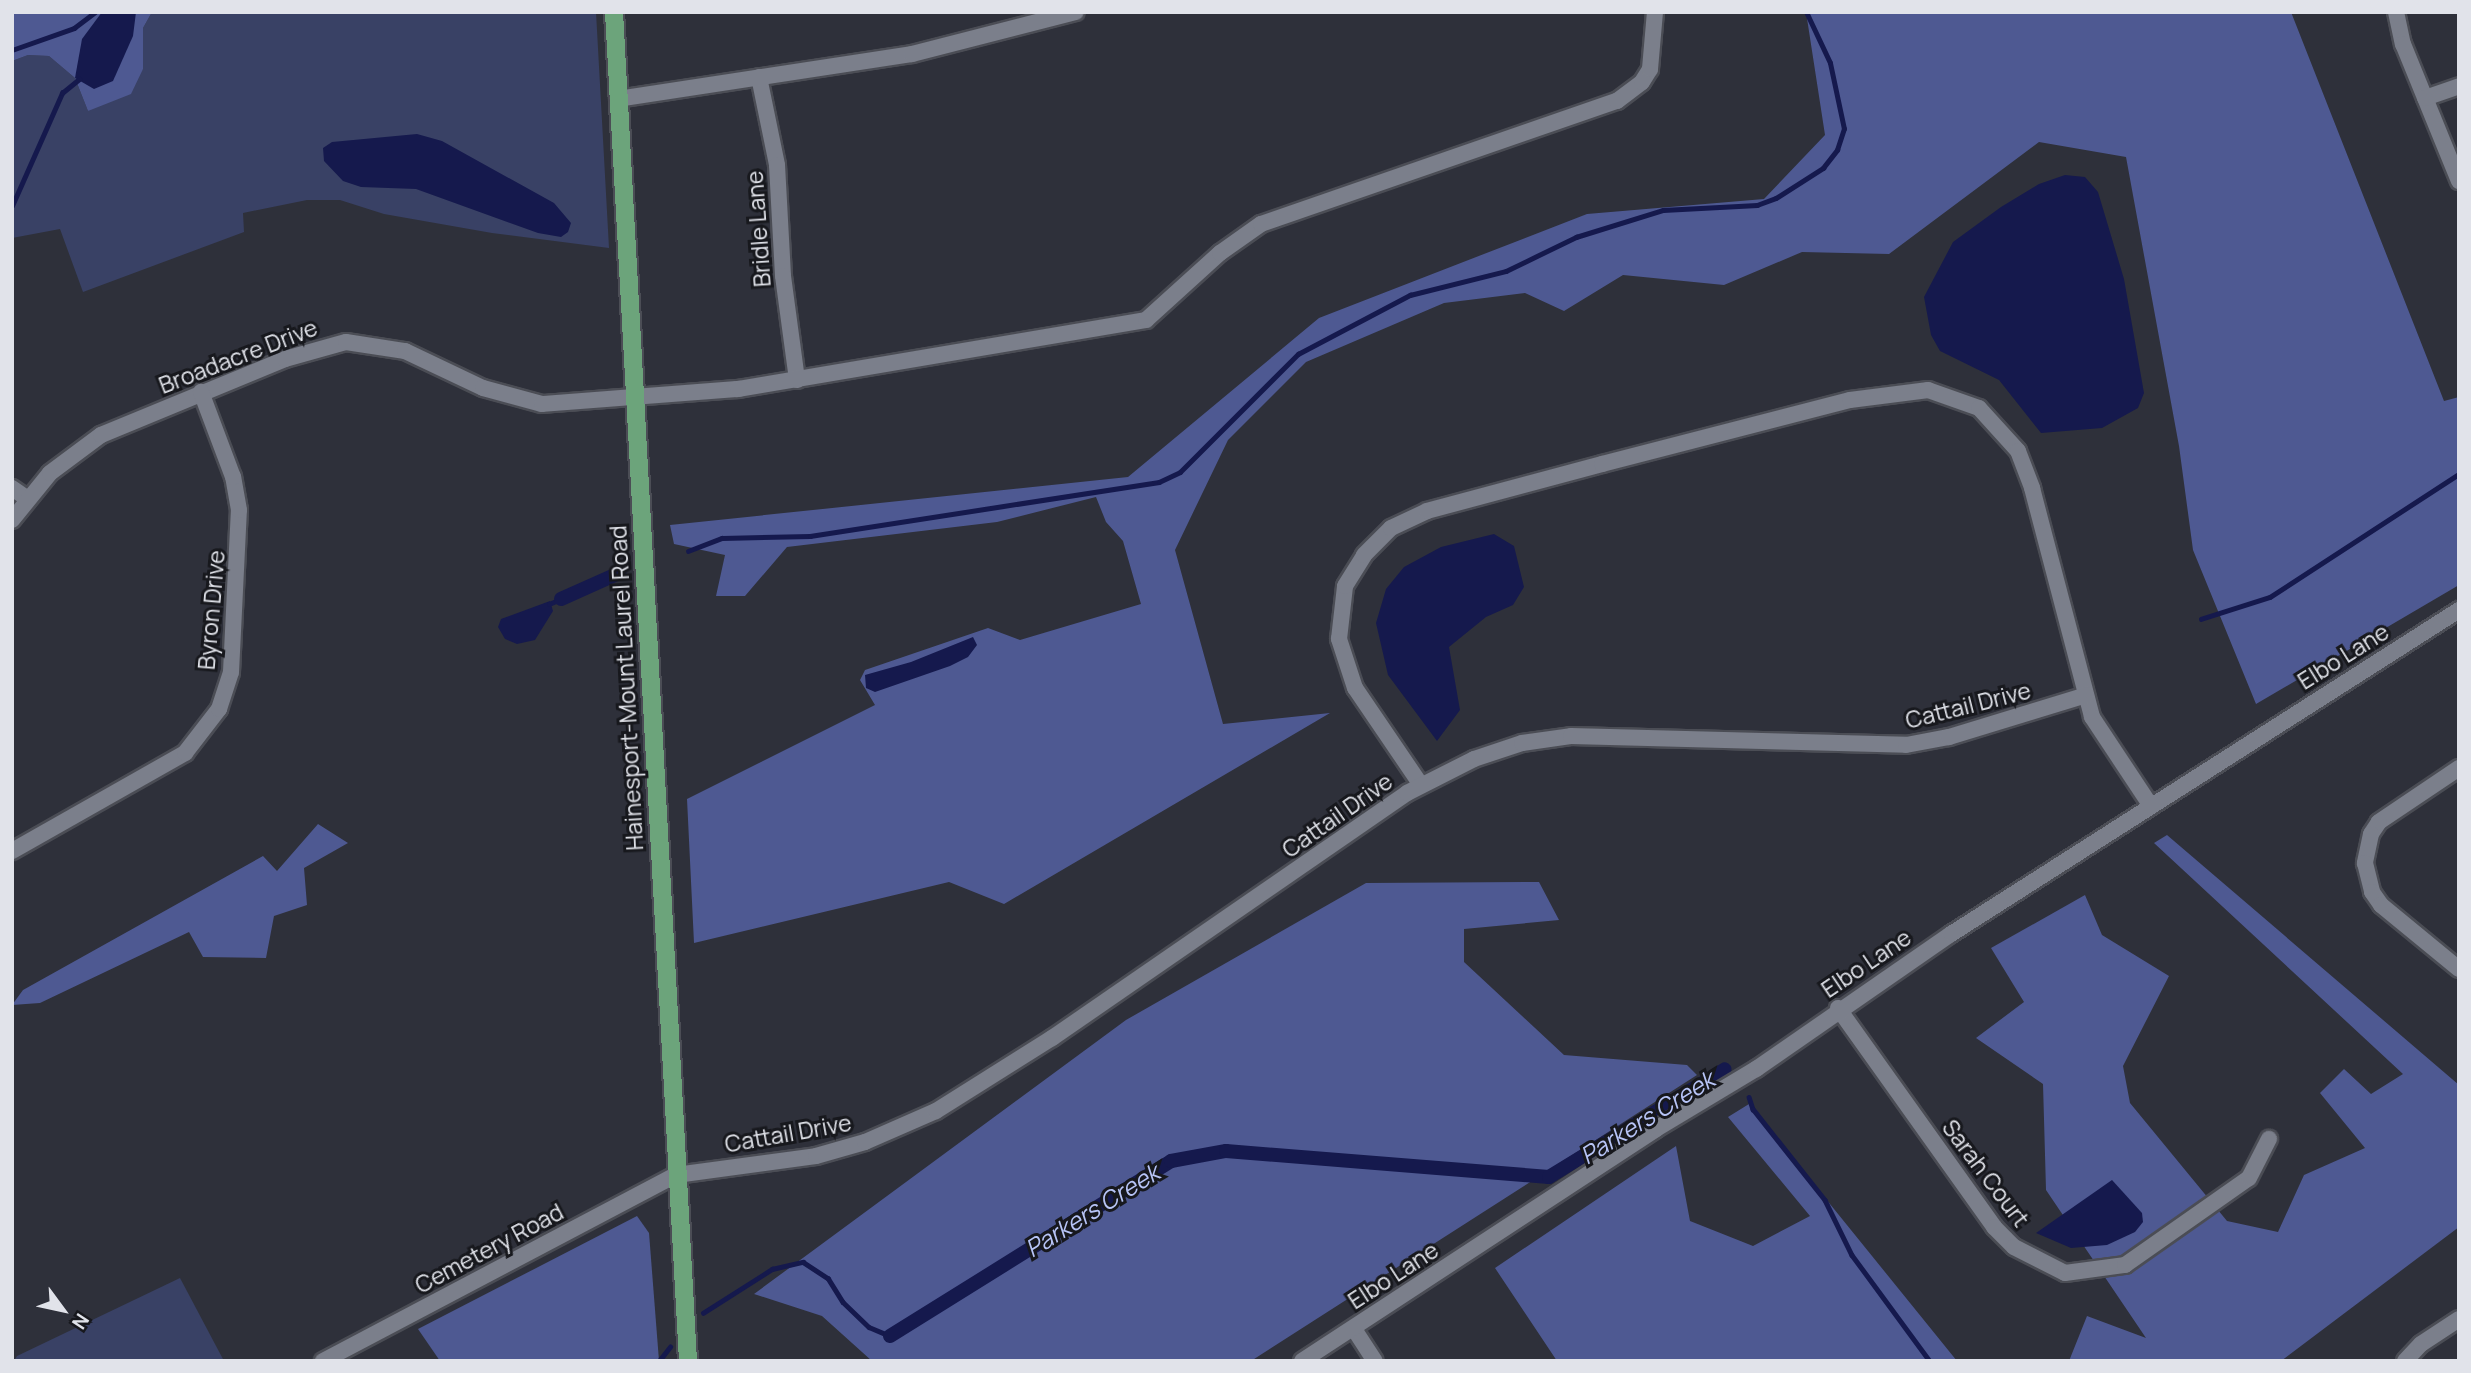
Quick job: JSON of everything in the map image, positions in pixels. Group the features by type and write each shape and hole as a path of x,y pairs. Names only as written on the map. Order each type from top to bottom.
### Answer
{"main road":[{"name":"Hainesport-Mount Laurel Road","path":"614,12 688,1361"}],"street":[{"path":"618,99 912,54 1076,12"},
{"name":"Broadacre Drive","path":"12,520 28,499 82,446 201,392 305,352 346,342 405,351 483,388 542,404 634,398 797,380 1146,320 1220,253 1261,224 1617,101 1642,82 1650,69 1655,12"},
{"path":"2396,12 2403,44 2426,98 2451,140 2459,181"},
{"name":"Bridle Lane","path":"760,77 777,164 783,276 797,380"},
{"path":"2426,98 2459,86"},
{"path":"1421,785 1355,688 1339,639 1345,586 1364,555 1391,528 1447,505 1890,392 1928,390 1964,400 1994,420 2018,451 2032,488 2086,695 2106,744 2151,806"},
{"name":"Byron Drive","path":"12,850 185,753 219,709 231,672 239,510 233,477 201,392"},
{"path":"12,488 28,499"},
{"name":"Elbo Lane","path":"1302,1361 1656,1129 1756,1069 1838,1008 2459,610"},
{"name":"Cattail Drive","path":"676,1175 816,1156 865,1142 936,1111 1052,1038 1421,785 1486,754 1546,738 1596,735 1906,745 1949,737 2086,695"},
{"path":"2459,768 2379,822 2371,834 2365,863 2372,892 2381,905 2459,970"},
{"name":"Sarah Court","path":"1838,1008 1994,1227 2014,1247 2065,1273 2124,1265 2249,1178 2269,1139"},
{"name":"Cemetery Road","path":"323,1361 676,1175"},
{"path":"2405,1361 2421,1344 2459,1319"},
{"path":"1354,1329 1375,1361"}],"shaded area":[{"path":"12,12 152,12 143,28 143,69 131,94 88,111 75,78 49,56 28,55 12,61"},
{"path":"102,12 136,12 133,36 113,81 94,89 75,78 82,39"},
{"path":"152,12 596,12 609,248 492,233 384,214 340,200 307,200 243,213 244,232 83,292 60,229 12,238 12,61 28,55 49,56 75,78 88,111 143,69 143,28"},
{"path":"1806,12 2291,12 2444,401 2459,397 2459,585 2256,704 2193,550 2179,446 2126,157 2039,142 1889,254 1802,252 1724,285 1623,275 1564,311 1525,293 1444,303 1306,362 1228,440 1175,550 1223,724 1330,713 1004,904 949,882 694,943 687,799 875,705 860,680 865,670 988,628 1020,640 1141,604 1123,541 1106,522 1096,497 997,522 787,547 745,596 716,596 725,555 674,544 670,525 1128,477 1319,318 1587,214 1764,199 1825,135"},
{"path":"417,134 442,141 554,203 571,223 568,232 561,237 538,233 416,189 361,187 343,181 324,161 323,148 332,142"},
{"path":"2065,175 2085,177 2098,192 2124,279 2144,393 2138,408 2102,428 2041,433 1999,380 1940,351 1931,335 1924,297 1953,242 2001,207 2039,184"},
{"path":"1494,534 1514,546 1524,587 1513,605 1486,617 1449,647 1460,710 1437,741 1388,675 1376,623 1386,589 1404,567 1441,547"},
{"path":"550,601 553,611 535,640 517,644 505,639 498,627 501,619"},
{"path":"973,637 977,645 968,657 950,666 875,692 866,688 865,675 911,662"},
{"path":"318,824 348,843 304,868 307,905 274,916 266,958 203,957 189,932 40,1003 12,1005 23,990 263,856 277,871"},
{"path":"2167,835 2459,1085 2459,1227 2281,1361 2069,1361 2087,1316 2146,1338 2046,1190 2043,1084 1976,1038 2024,1002 1991,948 2085,895 2102,935 2169,976 2123,1066 2130,1103 2227,1221 2278,1232 2304,1175 2365,1148 2320,1093 2344,1069 2371,1094 2403,1074 2154,843"},
{"path":"1539,882 1559,920 1464,929 1464,962 1564,1055 1687,1065 1697,1075 1251,1361 872,1361 822,1316 754,1294 1126,1020 1366,883"},
{"path":"1749,1104 1957,1361 1557,1361 1495,1268 1676,1146 1690,1221 1753,1246 1810,1216 1728,1117"},
{"path":"2112,1180 2142,1213 2143,1222 2135,1232 2107,1245 2071,1248 2036,1233"},
{"path":"637,1216 649,1233 659,1361 440,1361 418,1329"},
{"path":"180,1278 224,1361 14,1361 17,1356"}],"waterway":[{"path":"12,50 74,28 95,12"},
{"path":"688,551 722,538 810,536 1159,482 1180,472 1298,354 1410,295 1506,271 1576,237 1663,210 1757,205 1776,198 1823,168 1837,150 1844,129 1830,63 1806,12"},
{"path":"12,206 62,93 79,79"},
{"path":"2201,619 2270,597 2459,474"},
{"path":"561,599 619,573"},
{"path":"549,604 561,599"},
{"name":"Parkers Creek","path":"890,1336 1171,1161 1226,1151 1549,1177 1725,1069"},
{"name":"Parkers Creek","path":"1749,1097 1753,1109 1825,1200 1852,1255 1930,1361"},
{"name":"Parkers Creek","path":"703,1313 772,1269 803,1262 828,1278 843,1302 869,1327 890,1336"},
{"name":"Parkers Creek","path":"659,1361 670,1347"}]}
